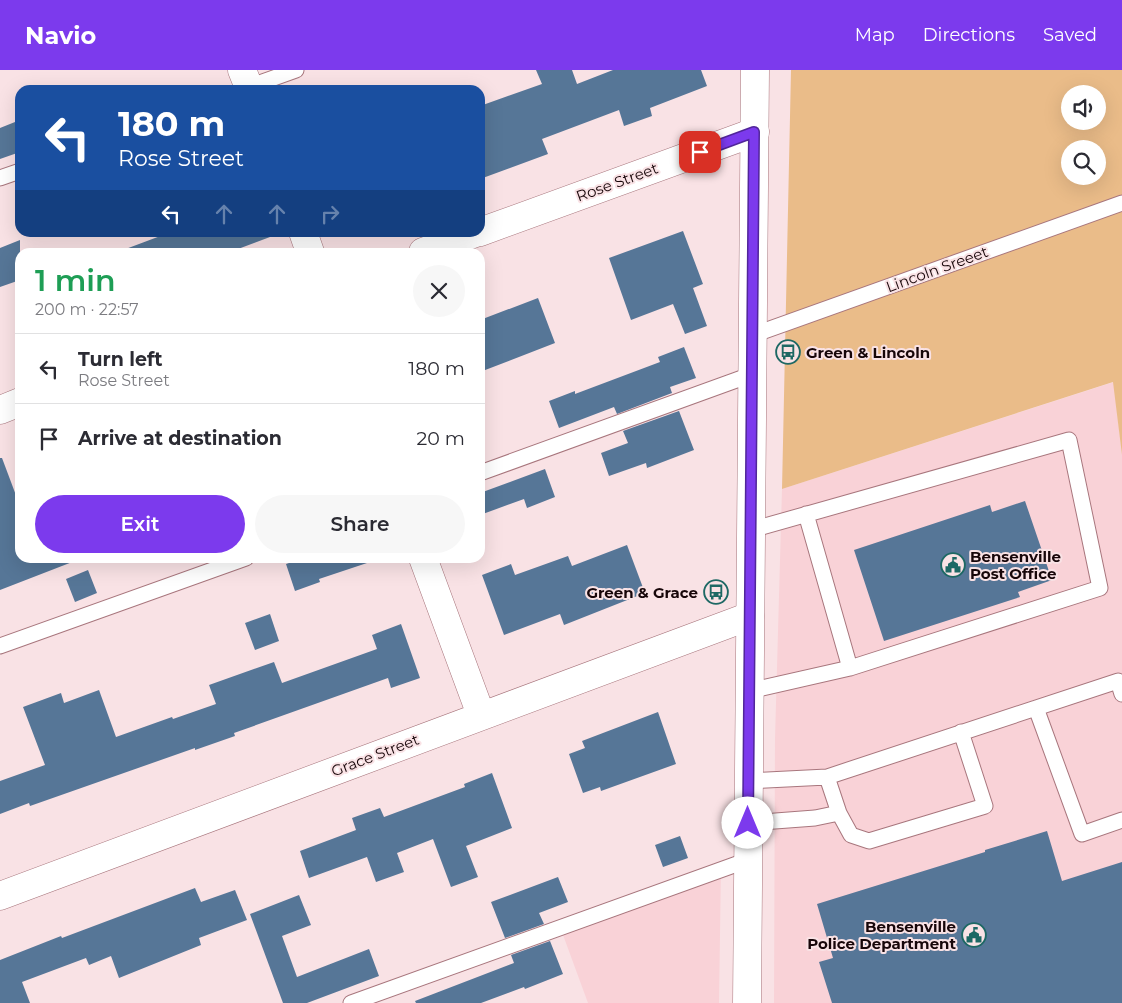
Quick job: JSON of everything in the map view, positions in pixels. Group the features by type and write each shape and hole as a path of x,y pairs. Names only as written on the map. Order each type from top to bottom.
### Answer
{"street":[{"path":"747,1003 755,70"},
{"name":"Rose Street","path":"485,230 754,132"},
{"name":"Rose Street","path":"434,248 465,237"},
{"path":"0,410 15,404"},
{"path":"425,563 481,715"},
{"name":"Grace Street","path":"0,896 750,616"}],"lane":[{"path":"246,84 296,70"},
{"path":"0,178 15,173"},
{"name":"Lincoln Sreeet","path":"753,335 1122,203"},
{"path":"485,471 753,374"},
{"path":"749,691 850,668 1100,588 1068,440 751,530"},
{"path":"806,514 850,668"},
{"path":"0,646 232,563"},
{"path":"748,781 827,777 1118,681 1122,694"},
{"path":"1036,708 1082,834 1122,820"},
{"path":"827,777 839,813 851,835 870,841 985,806 961,732"},
{"path":"748,823 815,818 839,813"},
{"path":"351,1003 748,860"}],"shaded area":[{"path":"791,70 1122,70 1122,455 1113,382 782,489"},
{"path":"1114,382 1122,455 1122,1003 774,1003 775,739 782,489"},
{"path":"721,866 719,1003 588,1003 559,924"}],"building":[{"path":"536,70 572,70 577,84 613,70 701,70 707,86 650,108 652,116 624,126 619,110 542,139 548,154 485,177 485,104 542,84"},
{"path":"15,122 15,154 0,159 0,128"},
{"path":"683,231 703,284 693,288 707,326 685,334 673,304 631,320 609,258"},
{"path":"158,237 270,237 241,248 128,248"},
{"path":"20,240 20,248 15,248 15,282 0,287 0,248"},
{"path":"538,298 555,343 485,370 485,318"},
{"path":"684,347 696,378 670,387 672,393 617,414 614,407 559,428 549,401 575,391 575,394 660,362 658,357"},
{"path":"679,411 694,450 647,468 646,463 609,476 601,453 628,443 623,431"},
{"path":"0,458 2,458 15,493 15,563 70,563 0,590"},
{"path":"545,469 555,497 527,508 524,499 485,513 485,491"},
{"name":"Bensenville Post Office","path":"1025,501 1052,580 1018,592 1020,597 884,641 854,550 990,505 992,512"},
{"path":"627,545 645,593 564,625 560,614 504,635 482,575 511,564 515,575 568,556 572,566"},
{"path":"367,563 319,579 320,582 295,591 286,564"},
{"path":"88,570 97,593 75,602 66,579"},
{"path":"270,614 279,641 255,650 245,623"},
{"path":"401,624 420,678 391,688 388,678 234,733 235,736 195,750 195,748 30,806 29,803 0,814 0,781 45,765 23,707 61,693 64,703 99,690 116,737 216,704 209,685 274,662 282,683 377,649 372,635"},
{"path":"658,712 676,764 601,791 600,787 583,793 569,754 585,748 582,741"},
{"path":"492,773 512,828 466,846 478,877 451,887 433,839 397,853 404,872 376,882 367,857 309,878 300,851 356,830 352,818 380,808 384,817 465,787 464,784"},
{"name":"Bensenville Police Department","path":"1047,831 1062,881 1122,862 1122,1003 832,1003 819,962 833,958 817,904"},
{"path":"680,836 688,858 663,867 655,845"},
{"path":"558,877 568,902 539,913 544,924 505,938 491,902"},
{"path":"195,888 201,902 235,890 247,920 199,938 201,945 119,978 111,956 89,965 86,958 22,982 30,1003 0,1003 0,960"},
{"path":"299,895 311,925 282,936 297,977 369,949 379,976 307,1003 283,1003 250,914"},
{"path":"550,941 563,974 481,1003 416,1003 415,1001 514,963 511,955"}],"place":[{"name":"Green & Lincoln","path":"788,352"},
{"name":"Bensenville Post Office","path":"953,565"},
{"name":"Green & Grace","path":"716,592"},
{"name":"Bensenville Police Department","path":"974,935"}],"route":[{"path":"700,152 754,132 748,823"}]}
